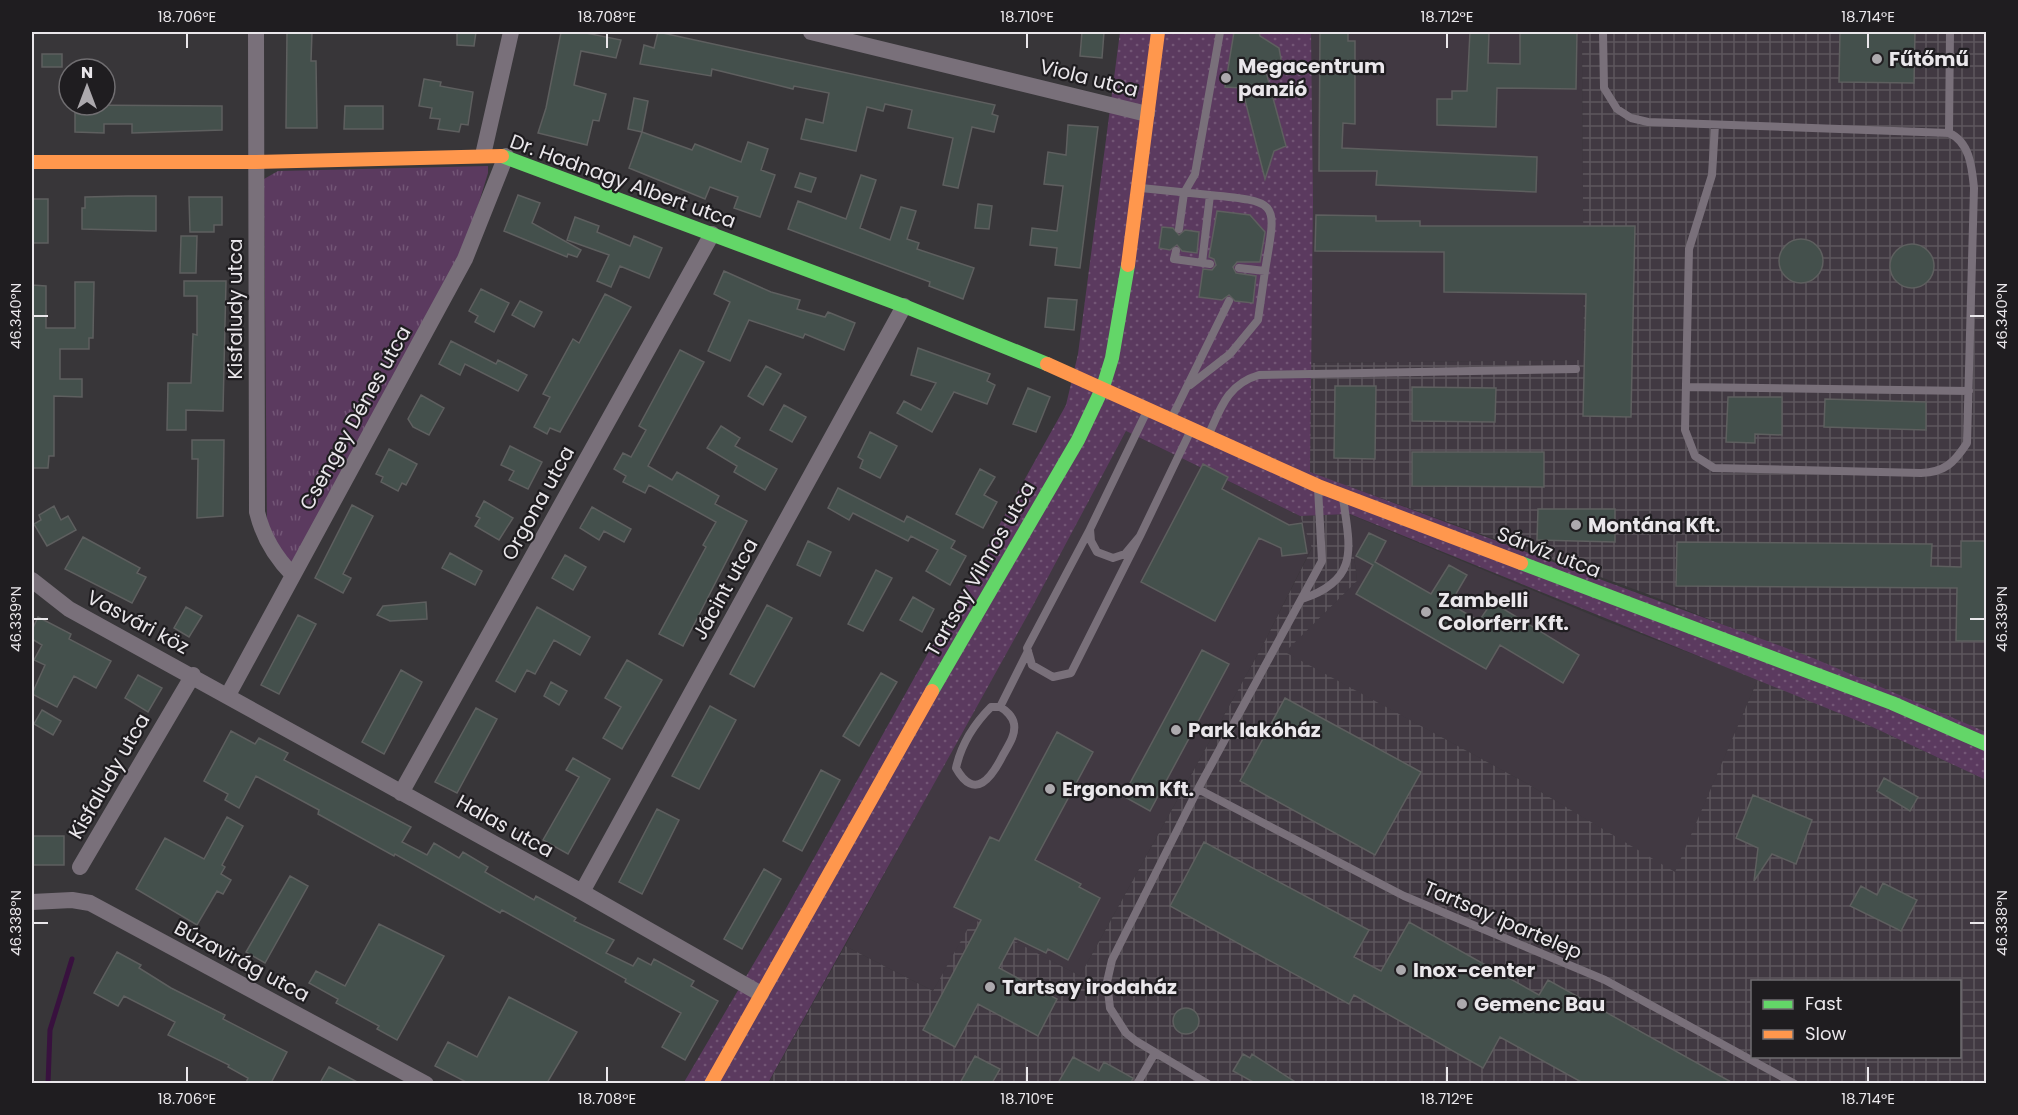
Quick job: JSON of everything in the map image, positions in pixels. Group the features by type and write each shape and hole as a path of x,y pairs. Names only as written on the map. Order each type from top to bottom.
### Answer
{"street":[{"name":"Kisfaludy utca","path":"256,32 257,512 262,533 282,564 293,575"},
{"path":"483,155 511,32"},
{"name":"Viola utca","path":"811,32 1147,114"},
{"name":"Tartsay Vilmos utca","path":"711,1083 904,739 1078,440 1103,387 1112,358 1138,188 1158,32"},
{"name":"Dr. Hadnagy Albert utca","path":"32,162 256,162 506,156 904,306 1103,387"},
{"name":"Csengey Dénes utca","path":"228,695 465,259 506,156"},
{"name":"Orgona utca","path":"401,793 712,234"},
{"name":"Jácint utca","path":"582,892 904,306"},
{"name":"Sárvíz utca","path":"1103,387 1318,486 1892,703 1986,744"},
{"name":"Vasvári köz","path":"32,580 69,609 228,695"},
{"name":"Kisfaludy utca","path":"80,867 193,675"},
{"name":"Halas utca","path":"228,695 761,994"},
{"name":"Búzavirág utca","path":"32,902 72,900 90,903 426,1083"}],"lane":[{"path":"1179,229 1184,193 1195,174 1220,32"},
{"path":"1603,32 1604,88 1617,109 1648,122 1949,133 1963,144 1972,169 1974,188 1967,443 1948,468 1921,473 1714,468 1695,456 1685,430 1689,249 1712,175 1715,125"},
{"path":"1949,133 1950,32"},
{"path":"1138,188 1256,200 1269,208 1273,222 1258,320 1230,354 1190,385"},
{"path":"1176,251 1174,259 1206,264 1210,195"},
{"path":"1239,268 1265,271"},
{"path":"1171,418 1190,385 1229,301"},
{"path":"1209,434 1230,391 1248,378 1258,375 1576,369"},
{"path":"1686,387 1968,391"},
{"path":"1148,408 1090,529 1027,648 1032,665 1053,677 1071,673 1192,427"},
{"path":"1208,1083 1136,1041 1117,1021 1107,996 1108,972 1135,911 1198,789 1322,561 1318,486"},
{"path":"1302,599 1325,591 1340,576 1350,549 1342,495"},
{"path":"1090,529 1091,541 1097,552 1113,558 1125,554 1140,536"},
{"path":"1000,707 1028,651"},
{"path":"991,707 1000,707 1005,709 1014,724 1013,737 992,778 981,784 971,784 962,779 956,768 958,756 976,722 991,707"},
{"name":"Tartsay ipartelep","path":"1198,789 1404,896 1605,980 1795,1083"},
{"path":"1137,1083 1155,1053"}],"shaded area":[{"path":"1311,32 1582,32 1584,360 1311,363"},
{"path":"1582,32 1986,32 1986,732 1645,593 1309,472 1311,363 1584,360"},
{"path":"1126,431 1300,516 1312,547 1264,643 1080,976 973,920 933,991 845,946"},
{"path":"1349,514 1606,621 1758,679 1675,873 1524,782 1284,652 1357,581"},
{"path":"1349,514 1357,581 1285,652 1524,782 1675,872 1758,679 1868,725 1986,780 1986,1083 768,1084 845,946 933,991 973,919 1080,976 1264,643 1312,548 1300,516"}],"green space":[{"path":"1120,32 1311,32 1313,202 1310,472 1813,658 1986,732 1986,780 1868,725 1350,514 1300,516 1126,431 1031,609 768,1083 683,1084 784,912 1066,405 1078,354"},
{"path":"488,166 488,173 473,222 451,273 293,565 284,556 267,526 264,179 278,171"}],"building":[{"path":"287,32 312,32 311,61 316,61 317,128 286,128"},
{"path":"457,32 476,32 474,46 457,45"},
{"path":"561,32 581,32 621,40 616,58 581,51 574,85 606,94 599,121 593,120 587,145 538,133 546,108"},
{"path":"658,32 995,105 992,114 998,116 994,132 972,127 958,188 943,185 953,138 908,128 912,110 885,104 883,111 867,107 856,151 801,139 806,119 823,123 829,93 794,86 793,89 712,69 711,76 640,64 644,45 654,48"},
{"path":"1082,32 1104,32 1102,58 1080,56"},
{"path":"1234,32 1259,32 1260,36 1279,48 1281,59 1275,68 1266,72 1286,146 1274,151 1265,179 1242,88 1225,87"},
{"path":"1320,32 1348,32 1348,41 1355,41 1355,124 1343,123 1342,148 1537,157 1536,192 1376,185 1377,171 1319,171"},
{"path":"1470,32 1489,32 1488,63 1520,64 1520,32 1577,32 1576,89 1497,88 1496,127 1437,125 1437,99 1452,99 1452,91 1467,91"},
{"name":"Fűtőmű","path":"1840,32 1915,32 1914,83 1839,82"},
{"path":"42,54 62,54 62,57 57,57 57,67 42,67"},
{"path":"424,79 441,82 440,86 473,92 468,125 461,124 459,132 438,129 440,119 430,118 432,108 419,106"},
{"path":"634,98 648,101 642,132 628,129"},
{"path":"117,105 222,106 222,130 132,133 132,124 104,124 104,133 75,132 75,117 117,117"},
{"path":"345,106 383,106 383,129 344,129"},
{"path":"1068,125 1098,127 1080,268 1055,265 1057,248 1030,245 1032,228 1057,231 1063,186 1044,184 1048,152 1066,155"},
{"path":"642,132 692,150 695,144 741,162 748,142 768,149 761,170 775,175 760,217 734,208 738,197 710,187 705,199 629,168"},
{"path":"800,173 816,178 811,192 795,187"},
{"path":"861,175 876,180 860,228 890,240 901,207 916,211 907,239 919,243 917,249 974,268 963,299 929,286 930,282 788,229 798,201 846,219"},
{"path":"518,195 540,203 532,223 581,250 577,257 568,254 567,257 504,231"},
{"path":"156,196 156,231 82,229 82,208 85,208 85,197"},
{"path":"189,197 222,197 222,225 214,225 214,232 190,232"},
{"path":"32,199 48,199 48,243 32,243"},
{"path":"978,204 992,206 989,229 975,228"},
{"path":"1217,211 1250,215 1265,232 1260,262 1237,262 1233,267 1236,273 1256,276 1253,303 1235,301 1229,295 1222,300 1199,297 1203,269 1212,270 1216,265 1214,259 1209,257"},
{"path":"1316,215 1376,216 1376,221 1420,221 1420,226 1635,226 1631,417 1583,416 1586,294 1444,292 1444,252 1315,251"},
{"path":"575,217 599,226 597,232 630,246 634,236 662,248 649,278 620,266 611,287 597,281 609,255 567,240"},
{"path":"1162,227 1173,228 1179,235 1185,230 1199,232 1197,253 1182,251 1177,245 1170,250 1159,248"},
{"path":"181,236 197,236 196,273 180,273"},
{"path":"1801,239 1816,246 1823,261 1816,276 1801,283 1786,276 1779,261 1786,246"},
{"path":"1912,244 1927,251 1934,266 1927,281 1912,288 1897,281 1890,266 1897,251"},
{"path":"724,271 771,292 800,300 797,309 825,317 828,312 855,323 844,350 805,334 803,338 749,320 730,361 708,351 730,302 714,294"},
{"path":"184,281 226,281 223,411 186,410 186,430 167,430 168,383 191,383 193,334 197,335 197,296 184,296"},
{"path":"75,282 94,282 93,338 89,338 89,349 60,349 60,379 82,379 82,397 54,396 54,456 49,456 48,468 32,468 32,285 46,286 46,328 75,328"},
{"path":"481,289 509,303 494,332 475,322 478,316 469,311"},
{"path":"605,294 631,307 560,432 550,428 547,434 534,427 550,397 543,394 573,339 579,343"},
{"path":"1048,298 1077,300 1074,330 1045,327"},
{"path":"520,301 542,312 534,327 512,315"},
{"path":"451,341 496,364 498,360 527,375 518,391 465,364 460,375 439,364"},
{"path":"918,348 990,374 987,381 995,385 987,404 954,392 932,432 897,413 904,401 921,410 936,383 911,375"},
{"path":"680,350 704,362 648,466 672,480 677,472 719,496 715,504 747,521 683,646 659,634 706,547 703,545 716,522 649,485 645,493 623,482 626,476 614,469 623,453 631,457 646,430 639,426"},
{"path":"766,366 781,374 763,405 748,396"},
{"path":"1335,386 1376,386 1375,459 1334,458"},
{"path":"1412,387 1496,388 1495,422 1412,421"},
{"path":"1028,388 1050,397 1036,432 1013,424"},
{"path":"421,395 444,408 429,435 413,427 408,419"},
{"path":"1728,397 1782,397 1782,435 1755,434 1755,443 1726,442"},
{"path":"1825,399 1926,402 1926,430 1824,427"},
{"path":"784,405 806,417 792,442 770,430"},
{"path":"721,426 740,438 735,446 777,469 765,490 734,472 737,466 707,448"},
{"path":"870,432 897,446 880,478 860,468 863,460 858,457"},
{"path":"192,440 224,440 223,516 197,518 198,459 192,459"},
{"path":"510,446 542,462 528,489 509,480 514,471 501,465"},
{"path":"389,449 417,464 406,485 402,483 398,491 381,482 383,477 376,474"},
{"path":"1412,452 1544,452 1544,487 1412,486"},
{"path":"1203,464 1228,477 1222,489 1289,525 1302,523 1307,553 1282,556 1281,548 1259,538 1215,621 1141,582"},
{"path":"980,469 995,477 984,495 997,502 983,528 956,514"},
{"path":"838,488 904,522 907,516 955,541 951,548 966,556 950,585 926,571 938,550 911,536 908,541 853,513 849,520 828,508"},
{"path":"484,501 513,518 499,540 475,526 480,518 476,516"},
{"path":"352,505 373,516 343,574 351,578 343,593 315,578"},
{"path":"54,506 61,520 68,516 76,530 47,546 34,524 41,520 39,515"},
{"path":"592,507 631,529 624,542 604,531 599,540 580,528"},
{"name":"Montána Kft.","path":"1538,509 1615,509 1615,542 1537,540"},
{"name":"Zambelli Colorferr Kft.","path":"1369,533 1386,541 1375,562 1431,594 1449,565 1467,575 1450,604 1479,621 1492,602 1579,655 1563,683 1500,645 1486,669 1356,594 1373,565 1356,556"},
{"path":"83,537 140,568 137,573 146,577 132,603 65,569"},
{"path":"808,541 831,552 820,576 797,565"},
{"path":"1961,541 1986,541 1986,641 1956,641 1957,588 1676,586 1677,542 1932,544 1931,566 1961,567"},
{"path":"450,553 482,571 475,585 442,568"},
{"path":"565,555 586,567 573,590 552,578"},
{"path":"876,570 892,578 863,631 848,624"},
{"path":"913,597 934,609 922,632 900,620"},
{"path":"426,602 427,619 390,621 377,615 383,606"},
{"path":"767,605 792,618 754,687 730,674"},
{"path":"186,607 202,616 189,637 174,628"},
{"path":"537,607 590,637 580,655 554,640 535,674 527,670 515,692 496,681"},
{"path":"298,615 316,624 279,694 261,685"},
{"path":"38,617 71,634 69,639 111,661 96,688 74,676 57,707 32,694 45,665 34,660 42,645 32,639 32,630"},
{"name":"Park lakóház","path":"1202,650 1229,664 1150,811 1123,796"},
{"path":"627,660 662,680 622,749 603,738 621,707 605,698"},
{"path":"401,670 422,682 384,754 362,742"},
{"path":"881,673 897,682 859,746 843,736"},
{"path":"138,675 162,688 148,712 125,698"},
{"path":"551,682 567,691 559,705 544,696"},
{"path":"1285,698 1421,772 1375,855 1240,781"},
{"path":"710,706 736,720 699,789 672,776"},
{"path":"476,708 497,719 457,793 435,782"},
{"path":"42,710 61,721 53,735 34,724"},
{"path":"231,731 255,744 259,738 288,753 284,760 411,827 402,842 427,855 434,843 459,858 463,852 488,867 485,872 534,900 536,896 576,918 574,921 614,940 606,953 633,966 638,958 651,965 654,959 694,981 691,986 718,1001 685,1060 662,1047 681,1013 625,982 626,979 502,910 500,913 395,854 394,856 318,814 319,810 256,776 239,808 225,800 228,794 204,781"},
{"path":"1057,732 1093,752 1035,860 1081,884 1079,887 1100,898 1068,960 1048,949 1046,953 1015,938 999,968 1057,999 1038,1036 978,1004 955,1047 923,1030 981,920 954,907 990,837 999,841"},
{"path":"573,758 610,779 568,854 543,840 579,777 566,770"},
{"path":"821,770 840,780 802,851 783,841"},
{"path":"1884,778 1918,797 1910,811 1877,791"},
{"path":"1753,795 1812,820 1796,864 1772,854 1754,881 1758,848 1736,838"},
{"path":"657,809 679,820 642,894 619,882"},
{"path":"227,817 243,826 222,865 225,867 221,874 231,880 223,894 217,891 197,925 136,889 165,838 204,859"},
{"path":"32,836 64,836 64,865 32,865"},
{"path":"1204,842 1369,930 1354,957 1381,971 1409,922 1539,995 1548,980 1733,1083 1583,1083 1500,1037 1483,1068 1354,995 1349,1004 1170,906"},
{"path":"764,869 781,879 742,949 724,939"},
{"path":"290,876 308,886 265,963 246,952"},
{"path":"1883,883 1917,900 1901,931 1850,906 1861,886 1877,895"},
{"path":"379,924 444,956 397,1040 377,1029 379,1026 336,1003 338,999 309,983 316,971 345,986"},
{"path":"117,952 141,965 139,968 171,988 225,1015 223,1019 287,1052 271,1083 246,1083 248,1078 228,1067 229,1065 168,1035 175,1022 124,996 118,1006 94,993"},
{"path":"509,997 577,1032 547,1083 468,1083 435,1066 448,1042 477,1057"},
{"path":"1186,1008 1195,1012 1199,1021 1195,1030 1186,1034 1177,1030 1173,1021 1177,1012"},
{"path":"1243,1054 1250,1058 1252,1054 1297,1083 1255,1083 1233,1071"},
{"path":"975,1056 1000,1069 992,1083 960,1083"},
{"path":"1073,1057 1099,1071 1104,1062 1133,1078 1131,1083 1058,1083"},
{"path":"329,1067 359,1083 320,1083"}],"waterway":[{"path":"48,1084 50,1030 72,959"}],"traffic: fast":[{"path":"502,156 904,306 1047,364"},
{"path":"932,691 1078,440 1103,387 1112,358 1128,265"},
{"path":"1521,563 1892,703 1986,744"}],"traffic: slow":[{"path":"1128,265 1158,32"},
{"path":"32,162 256,162 502,156"},
{"path":"1047,364 1318,486 1521,563"},
{"path":"711,1084 932,691"}],"place":[{"name":"Fűtőmű","path":"1877,59"},
{"name":"Megacentrum panzió","path":"1226,78"},
{"name":"Montána Kft.","path":"1576,525"},
{"name":"Zambelli Colorferr Kft.","path":"1426,612"},
{"name":"Park lakóház","path":"1176,730"},
{"name":"Ergonom Kft.","path":"1050,789"},
{"name":"Inox-center","path":"1401,970"},
{"name":"Tartsay irodaház","path":"990,987"},
{"name":"Gemenc Bau","path":"1462,1004"}]}
